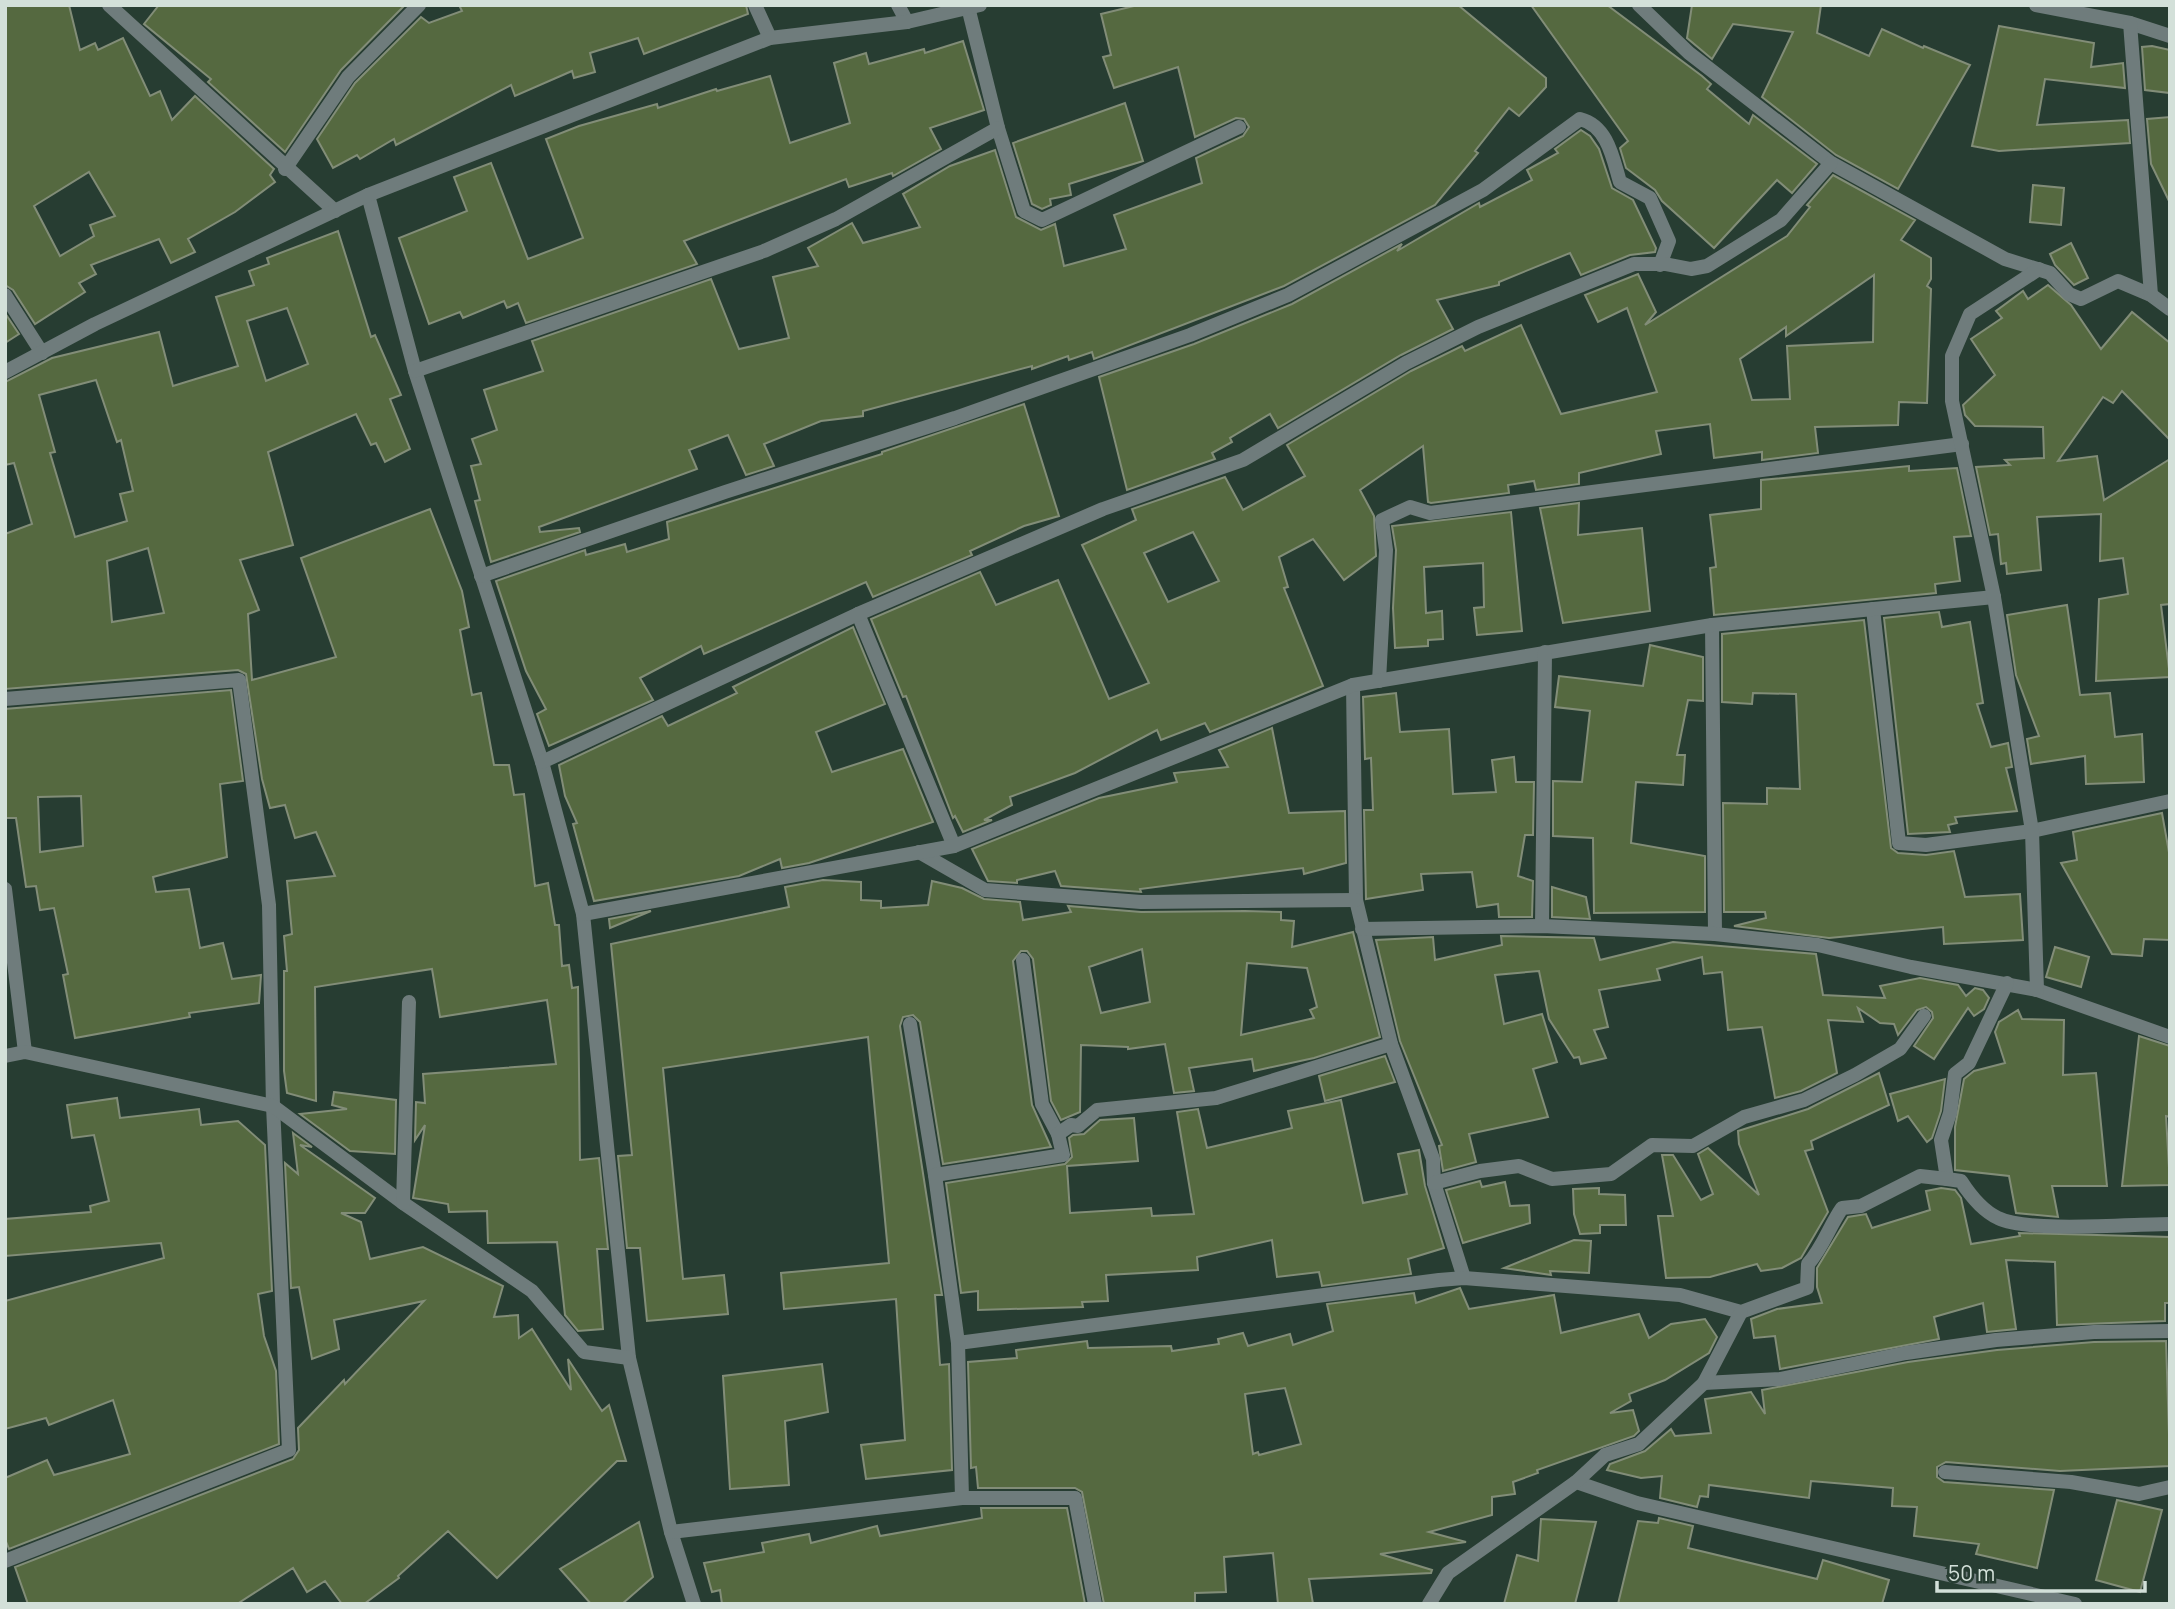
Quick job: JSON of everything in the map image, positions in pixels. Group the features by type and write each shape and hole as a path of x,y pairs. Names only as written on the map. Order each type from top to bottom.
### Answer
{"street":[{"path":"109,5 285,169 335,211"},
{"path":"285,169 348,76 419,5"},
{"path":"755,5 770,38"},
{"path":"898,5 907,22"},
{"path":"1639,5 1689,53 1831,163 2005,259 2050,273 2068,294 2081,299 2118,281 2151,295 2170,309"},
{"path":"2036,5 2088,9 2170,36"},
{"path":"5,372 95,324 368,195 770,38 907,22 974,6 998,128 1024,211 1042,220 1239,127"},
{"path":"2130,23 2151,295"},
{"path":"481,576 725,492 955,418 1190,335 1288,295 1483,190 1580,120 1597,128 1608,143 1620,182 1650,198 1669,241 1660,265"},
{"path":"415,371 764,251 836,219 998,128"},
{"path":"542,762 858,614 1103,509 1243,460 1406,363 1478,327 1634,264 1691,269 1707,266 1781,220 1831,163"},
{"path":"368,195 415,371 542,762 583,914 629,1358 671,1532 694,1604"},
{"path":"2037,990 2032,831 1994,597 1952,401 1952,356 1970,314 2039,269"},
{"path":"5,295 42,353"},
{"path":"1379,681 1386,550 1382,520 1410,507 1430,513 1962,444"},
{"path":"583,914 954,846 1353,685 1712,625 1994,597"},
{"path":"1873,609 1899,843 1926,845 2032,831 2170,801"},
{"path":"858,614 954,846"},
{"path":"1712,625 1715,934"},
{"path":"1542,926 1545,652"},
{"path":"5,699 239,680 268,905 272,1106 289,1450 5,1561"},
{"path":"1353,685 1356,900 1391,1044 1433,1159 1434,1183 1464,1278"},
{"path":"919,852 985,890 1141,902 1356,900"},
{"path":"5,889 25,1052"},
{"path":"1362,929 1542,926 1715,934 1818,945 1911,967 2037,990 2170,1037"},
{"path":"935,1175 1063,1155 1058,1134 1042,1104 1023,960"},
{"path":"1947,1179 1941,1140 1950,1113 1955,1074 1969,1063 2007,983"},
{"path":"403,1203 409,1002"},
{"path":"1434,1183 1480,1171 1519,1166 1552,1179 1611,1174 1652,1145 1693,1146 1744,1117 1804,1100 1855,1075 1900,1049 1924,1016"},
{"path":"910,1024 935,1175 958,1343 962,1498"},
{"path":"1058,1134 1071,1125 1078,1126 1097,1111 1216,1098 1391,1044"},
{"path":"5,1056 25,1052 272,1106 403,1203 532,1291 584,1352 629,1358"},
{"path":"958,1343 1464,1278 1680,1295 1741,1312 1807,1288 1808,1264 1821,1249 1829,1227 1842,1208 1861,1206 1920,1176 1961,1181 1973,1198 1998,1218 2023,1225 2170,1224"},
{"path":"1429,1604 1448,1573 1576,1482 1605,1455 1639,1444 1704,1383 1741,1312"},
{"path":"1704,1383 1780,1379 1906,1353 1996,1340 2094,1332 2170,1331"},
{"path":"1945,1472 2071,1482 2139,1494 2170,1487"},
{"path":"1576,1482 1637,1503 2076,1604"},
{"path":"671,1532 962,1498 1075,1498 1095,1604"}],"building":[{"path":"5,5 69,5 80,50 95,43 98,50 123,38 150,96 160,91 172,120 195,96 274,169 270,175 275,182 235,212 188,239 195,252 171,263 159,239 91,265 96,274 79,283 85,292 35,324 13,290 5,285","holes":["89,172 115,216 90,225 94,236 60,256 34,206"]},
{"path":"159,5 405,5 341,70 285,152 208,82 211,79 144,24"},
{"path":"459,5 746,5 748,14 644,54 638,38 590,53 595,72 574,78 572,71 515,96 511,85 396,145 394,139 360,159 357,155 333,168 317,139 355,83 421,17 429,23 462,11"},
{"path":"1138,5 1458,5 1546,78 1546,87 1519,116 1509,108 1475,151 1478,153 1435,205 1284,286 1094,359 1092,352 1069,360 1068,356 1032,369 1032,366 863,411 863,416 821,421 764,444 774,466 746,475 728,435 689,450 697,469 539,527 540,532 579,528 580,532 491,562 475,501 480,500 471,466 481,464 472,439 497,430 484,390 543,371 532,341 711,279 739,349 789,338 773,277 818,266 808,248 852,223 863,243 920,227 903,194 950,166 995,150 1016,217 1041,230 1055,224 1064,266 1126,249 1114,215 1202,183 1196,158 1243,136 1249,127 1244,119 1236,118 1195,137 1178,67 1114,88 1103,57 1111,55 1101,14"},
{"path":"1531,5 1607,5 1702,76 1711,84 1707,89 1749,124 1753,115 1817,164 1792,193 1777,180 1714,248 1662,201 1655,190 1626,168 1620,148 1628,141"},
{"path":"1692,5 1821,5 1817,33 1869,56 1882,29 1970,65 1898,189 1836,155 1762,97 1793,32 1733,24 1712,59 1687,38"},
{"path":"1999,26 2094,43 2091,67 2123,63 2125,88 2045,79 2037,125 2128,120 2130,143 1999,151 1972,146"},
{"path":"963,41 984,110 930,128 941,149 893,176 892,173 849,187 846,179 684,241 697,264 526,323 518,303 507,308 504,301 463,318 460,312 429,324 399,238 467,211 454,177 491,163 528,259 583,238 546,139 579,126 657,104 658,108 716,89 717,91 770,76 790,143 850,123 834,63 866,53 869,64 924,49 925,53"},
{"path":"2142,47 2170,50 2170,93 2145,90"},
{"path":"1125,103 1143,161 1069,184 1071,195 1050,199 1051,205 1042,209 1032,204 1013,143"},
{"path":"2170,117 2170,203 2151,164 2147,119"},
{"path":"1581,130 1590,136 1599,149 1612,188 1633,200 1656,248 1655,252 1630,255 1581,275 1570,253 1499,282 1499,285 1437,300 1453,329 1401,355 1278,428 1270,414 1230,438 1232,442 1212,453 1215,459 1127,490 1099,377 1194,344 1292,304 1402,244 1397,251 1479,203 1480,207 1532,180 1527,170 1558,153 1555,149"},
{"path":"1833,175 1915,220 1901,240 1931,258 1931,279 1927,286 1931,289 1927,403 1899,402 1898,425 1815,427 1818,453 1762,460 1762,452 1714,458 1710,424 1656,431 1661,454 1579,473 1579,484 1536,490 1534,481 1508,485 1509,493 1431,503 1428,502 1423,446 1360,490 1374,516 1376,556 1344,580 1313,539 1279,557 1288,587 1284,588 1323,686 1210,732 1205,723 1161,740 1157,730 1075,773 1010,797 1012,805 984,820 992,820 963,832 955,816 953,818 906,696 903,697 871,619 980,572 996,605 1058,580 1109,699 1149,683 1082,545 1136,520 1132,509 1225,477 1243,510 1305,476 1287,445 1411,371 1462,346 1465,351 1521,325 1561,414 1657,392 1627,308 1598,322 1585,295 1638,274 1656,312 1645,325 1787,236 1810,207 1807,205","holes":["1874,275 1873,342 1787,346 1790,399 1752,400 1740,359 1786,327 1786,336","1193,532 1219,581 1168,602 1144,553"]},
{"path":"2033,185 2064,188 2061,225 2030,222"},
{"path":"338,231 371,337 375,335 401,395 390,399 410,449 385,462 376,443 371,445 356,414 268,452 293,545 240,560 259,610 248,614 252,680 336,657 301,558 430,509 462,591 469,627 460,630 472,695 481,693 494,765 509,765 514,795 524,794 535,886 548,883 555,925 559,925 562,966 569,965 572,988 578,987 580,1160 599,1158 608,1249 597,1249 603,1329 578,1331 565,1315 557,1242 488,1243 487,1211 449,1212 448,1204 413,1198 425,1125 415,1140 416,1102 425,1103 423,1074 556,1064 547,1000 440,1017 432,969 315,987 316,1101 287,1093 284,1071 284,971 287,971 284,936 292,934 287,881 335,876 316,832 295,838 285,805 270,808 262,779 246,674 238,670 5,689 5,534 32,524 14,463 5,465 5,382 52,358 159,332 173,386 238,366 216,297 254,285 249,271 269,264 267,258","holes":["287,308 308,364 266,381 247,321","96,380 117,442 121,440 133,491 120,494 127,521 75,537 50,453 55,452 39,395","148,548 164,613 112,622 107,561"]},
{"path":"2071,243 2088,278 2074,285 2055,265 2050,254"},
{"path":"2048,285 2071,305 2101,349 2132,312 2170,343 2170,440 2122,391 2113,403 2103,397 2058,461 2097,456 2104,500 2170,459 2170,604 2161,605 2170,677 2096,681 2099,599 2128,594 2123,558 2100,561 2101,514 2037,517 2041,570 2007,574 2006,563 2001,564 1998,534 1990,535 1976,467 2010,465 2005,460 2044,458 2043,427 1975,426 1965,415 1963,405 1995,375 1971,339 2002,318 1996,311 2023,291 2028,299"},
{"path":"5,313 19,334 5,343"},
{"path":"1024,404 1059,516 1024,526 970,551 972,555 873,597 866,582 704,654 701,646 640,678 653,700 549,746 537,714 546,709 526,671 496,581 585,550 586,555 625,544 627,552 669,539 667,522 882,454"},
{"path":"1909,466 1909,471 1957,468 1971,536 1954,537 1960,581 1935,584 1936,593 1714,615 1710,568 1716,567 1710,515 1761,509 1761,480"},
{"path":"1579,503 1578,535 1642,528 1650,611 1563,623 1540,508"},
{"path":"1511,512 1522,631 1477,635 1474,608 1484,607 1483,563 1424,567 1426,613 1442,611 1443,639 1428,640 1428,646 1395,648 1393,608 1396,550 1392,526"},
{"path":"2067,605 2080,695 2110,693 2115,737 2142,734 2144,782 2086,784 2085,756 2031,764 2027,739 2039,736 2016,675 2007,615"},
{"path":"1939,612 1942,627 1970,622 1983,703 1977,704 1991,747 2008,743 2012,767 2006,768 2017,811 1955,817 1957,823 1948,825 1950,832 1908,834 1884,618"},
{"path":"1864,620 1891,848 1898,853 1926,855 1954,851 1965,897 2020,894 2023,940 1944,944 1943,927 1829,938 1734,926 1766,918 1765,912 1724,912 1723,803 1767,804 1767,788 1800,789 1796,694 1753,693 1752,704 1722,702 1722,634"},
{"path":"853,627 885,704 816,732 832,772 903,749 933,822 809,863 782,868 780,859 739,876 594,901 573,824 577,823 565,796 559,765 662,716 668,726 737,693 733,687"},
{"path":"1650,645 1703,657 1703,701 1688,700 1677,755 1685,755 1683,785 1636,782 1631,843 1705,856 1705,912 1594,913 1593,838 1553,836 1553,781 1582,782 1590,711 1555,707 1559,676 1643,686"},
{"path":"231,690 243,781 220,784 227,857 153,877 156,892 189,889 200,948 223,943 232,979 261,975 259,1003 189,1013 190,1017 75,1038 63,975 68,974 54,908 40,910 36,886 26,887 16,818 5,818 5,709","holes":["81,796 83,846 40,852 38,797"]},
{"path":"1396,693 1400,732 1449,729 1453,794 1496,792 1492,760 1514,757 1516,782 1534,782 1533,835 1525,835 1518,876 1533,881 1532,917 1499,917 1498,904 1477,907 1472,872 1421,874 1423,890 1366,899 1364,810 1373,810 1371,758 1365,759 1363,697"},
{"path":"1272,728 1289,813 1345,811 1346,863 1304,874 1303,868 1140,889 1141,892 1061,886 1055,871 1017,880 1017,883 988,881 972,849 1099,798 1177,782 1174,773 1228,767 1219,750"},
{"path":"2162,813 2170,858 2170,940 2144,939 2142,956 2112,954 2061,863 2077,860 2073,832"},
{"path":"823,880 861,882 861,900 881,901 881,908 928,905 932,881 962,888 984,899 1020,902 1023,920 1071,912 1068,906 1141,912 1281,912 1281,920 1294,921 1292,947 1353,932 1380,1037 1314,1058 1254,1071 1252,1059 1189,1068 1194,1091 1174,1093 1165,1044 1128,1049 1081,1045 1080,1112 1061,1120 1051,1101 1033,959 1027,951 1021,951 1013,961 1032,1105 1051,1147 943,1164 920,1022 913,1015 903,1017 900,1026 942,1295 935,1295 940,1365 949,1364 952,1470 866,1479 861,1445 905,1440 896,1299 784,1309 781,1273 889,1263 868,1037 663,1068 683,1279 724,1275 728,1314 647,1321 640,1248 627,1248 618,1156 632,1155 611,944 789,907 785,887","holes":["1142,949 1150,1002 1101,1013 1089,967","1247,963 1307,968 1317,1007 1310,1010 1314,1018 1241,1035"]},
{"path":"1552,887 1586,897 1590,919 1552,917"},
{"path":"651,911 610,928 609,919"},
{"path":"1501,936 1594,938 1600,960 1673,942 1816,954 1823,995 1885,998 1880,986 1920,978 1958,985 1966,996 1975,988 1983,990 1989,998 1984,1009 1974,1016 1968,1008 1934,1059 1914,1046 1933,1018 1932,1012 1926,1007 1917,1010 1898,1035 1894,1024 1880,1023 1858,1008 1863,1022 1828,1020 1837,1073 1801,1091 1775,1098 1762,1027 1728,1030 1722,972 1704,974 1702,957 1657,969 1660,980 1599,990 1608,1027 1594,1030 1606,1058 1581,1064 1579,1057 1574,1058 1549,1019 1539,971 1495,975 1504,1024 1542,1014 1557,1062 1533,1069 1548,1117 1469,1134 1476,1162 1443,1171 1439,1146 1442,1145 1400,1041 1376,940 1433,937 1435,960 1502,945"},
{"path":"2055,947 2089,957 2081,987 2046,977"},
{"path":"2018,1010 2022,1019 2064,1020 2063,1075 2096,1073 2107,1186 2052,1186 2058,1217 2016,1213 2009,1176 1955,1170 1955,1127 1964,1079 1974,1071 2005,1063 1995,1032 1999,1022"},
{"path":"2139,1036 2170,1046 2170,1117 2166,1116 2170,1185 2122,1186"},
{"path":"1385,1056 1395,1082 1325,1101 1319,1076"},
{"path":"1879,1073 1889,1105 1811,1141 1813,1149 1805,1151 1828,1212 1801,1258 1782,1268 1761,1271 1757,1264 1710,1277 1666,1278 1658,1216 1673,1216 1662,1155 1673,1155 1701,1200 1713,1194 1698,1154 1708,1148 1759,1195 1739,1144 1738,1131 1808,1109"},
{"path":"1945,1079 1941,1111 1932,1138 1927,1142 1908,1116 1898,1121 1890,1094"},
{"path":"334,1092 396,1100 395,1154 350,1151 300,1114 347,1109 332,1105"},
{"path":"117,1098 120,1118 199,1109 201,1125 238,1121 265,1145 272,1291 258,1294 264,1336 276,1371 279,1444 9,1549 5,1539 5,1478 47,1460 54,1475 130,1454 113,1400 49,1425 46,1418 5,1429 5,1301 164,1258 161,1243 5,1256 5,1219 91,1212 90,1206 109,1201 94,1135 72,1138 67,1105"},
{"path":"1341,1100 1363,1203 1407,1194 1398,1154 1419,1150 1425,1186 1444,1248 1408,1259 1411,1274 1322,1286 1319,1272 1277,1277 1272,1240 1197,1257 1198,1270 1106,1275 1108,1301 1082,1302 1083,1307 978,1310 978,1291 961,1293 946,1183 1065,1164 1072,1157 1069,1138 1073,1135 1084,1134 1100,1120 1134,1118 1138,1161 1067,1166 1070,1213 1151,1208 1152,1216 1194,1214 1177,1112 1198,1109 1207,1148 1292,1128 1288,1111"},
{"path":"293,1133 312,1147 300,1145 375,1198 365,1213 341,1213 361,1222 370,1259 423,1247 503,1286 494,1317 518,1315 519,1338 532,1329 571,1390 568,1359 602,1411 609,1405 626,1461 617,1461 497,1578 448,1531 398,1576 399,1578 364,1604 342,1604 325,1581 307,1592 293,1568 237,1604 28,1604 15,1567 293,1459 299,1450 298,1428 344,1380 345,1384 424,1301 334,1320 339,1349 312,1359 299,1287 291,1288 285,1163 298,1174"},
{"path":"1480,1181 1482,1187 1505,1182 1510,1206 1529,1205 1530,1223 1463,1243 1446,1190"},
{"path":"1599,1188 1599,1194 1625,1195 1626,1225 1600,1225 1600,1233 1580,1234 1574,1214 1573,1189"},
{"path":"1941,1188 1955,1190 1961,1198 1971,1244 2020,1236 2019,1233 2170,1237 2170,1303 2165,1303 2165,1321 2057,1325 2055,1262 2006,1260 2016,1329 1987,1332 1983,1303 1934,1317 1939,1339 1780,1369 1775,1336 1754,1338 1751,1319 1777,1309 1822,1303 1817,1287 1817,1268 1848,1217 1866,1214 1872,1228 1930,1210 1926,1191"},
{"path":"1574,1240 1591,1241 1589,1273 1550,1271 1551,1275 1504,1268"},
{"path":"1460,1288 1469,1309 1554,1295 1561,1333 1639,1314 1649,1338 1671,1324 1705,1319 1717,1337 1709,1353 1665,1380 1629,1394 1631,1401 1610,1413 1633,1410 1639,1431 1634,1436 1537,1470 1538,1473 1513,1482 1515,1494 1492,1497 1492,1515 1429,1532 1466,1542 1380,1554 1432,1570 1431,1573 1309,1579 1313,1604 1278,1604 1273,1553 1224,1557 1226,1592 1195,1593 1195,1604 1104,1604 1082,1492 1075,1488 978,1488 976,1467 971,1468 968,1362 1017,1358 1016,1350 1087,1341 1088,1348 1171,1346 1172,1351 1219,1344 1218,1339 1243,1333 1248,1346 1290,1334 1293,1345 1333,1331 1327,1304 1414,1293 1416,1303","holes":["1285,1388 1301,1444 1259,1455 1258,1452 1253,1454 1245,1394"]},
{"path":"2166,1341 2170,1466 2060,1471 1946,1462 1937,1467 1937,1477 1944,1482 2054,1490 2037,1568 1976,1554 1979,1544 1914,1536 1917,1507 1892,1506 1893,1488 1811,1481 1809,1498 1709,1485 1708,1497 1700,1496 1697,1507 1660,1498 1662,1476 1641,1478 1607,1470 1610,1464 1645,1451 1671,1429 1675,1436 1711,1433 1705,1399 1751,1392 1765,1414 1762,1390 1908,1362 1997,1350 2094,1342"},
{"path":"822,1364 828,1412 785,1421 789,1485 730,1489 723,1376"},
{"path":"2117,1500 2162,1510 2140,1592 2096,1580"},
{"path":"981,1508 1067,1508 1085,1604 722,1604 720,1590 712,1592 704,1563 764,1552 762,1543 809,1534 811,1543 877,1526 880,1536 982,1518"},
{"path":"1659,1518 1693,1526 1688,1548 1817,1579 1823,1560 1889,1580 1882,1604 1618,1604 1638,1521 1658,1523"},
{"path":"1541,1519 1596,1522 1575,1604 1504,1604 1517,1555 1538,1561"},
{"path":"639,1522 653,1577 622,1604 591,1604 560,1569"}]}
